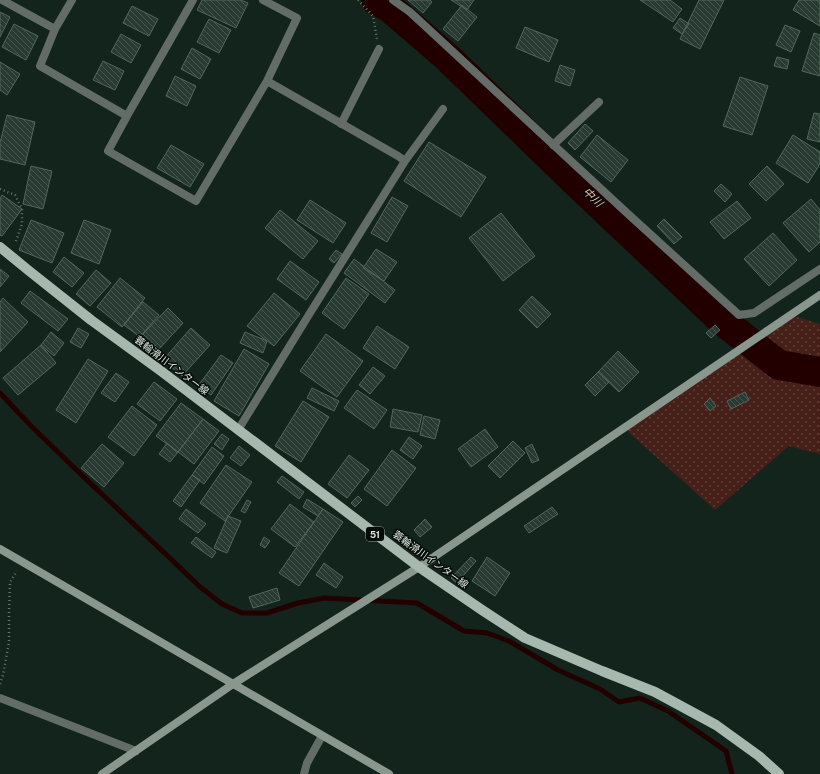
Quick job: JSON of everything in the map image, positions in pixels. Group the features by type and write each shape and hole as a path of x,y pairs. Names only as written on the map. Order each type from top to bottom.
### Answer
{"main road":[{"name":"蓑輪滑川インター線","path":"0,247 91,320 161,371 419,567 525,638 655,692 716,725 759,756 779,774"}],"street":[{"path":"2,0 56,29"},
{"path":"72,0 56,29 40,66 127,116"},
{"path":"193,0 108,151 196,201 267,81 297,18 263,0"},
{"path":"393,0 410,12 621,208 739,315 754,313 820,270"},
{"path":"341,124 379,49"},
{"path":"267,81 405,161"},
{"path":"554,145 599,102"},
{"path":"238,430 405,161 443,109"},
{"path":"102,774 233,684 419,567 820,295"},
{"path":"0,548 388,774"},
{"path":"0,698 136,751"},
{"path":"304,774 307,763 322,736"}],"path":[{"path":"358,0 373,16 379,49"},
{"path":"0,189 15,195 22,209 22,224 10,256"},
{"path":"0,684 9,642 10,582 23,562"}],"shaded area":[{"path":"791,315 820,324 820,454 789,446 715,510 624,428"}],"building":[{"path":"202,0 241,0 248,3 236,28 197,10"},
{"path":"408,0 430,0 432,2 423,13"},
{"path":"451,0 474,0 467,10"},
{"path":"640,0 670,0 682,9 673,22"},
{"path":"699,0 724,0 700,49 680,39"},
{"path":"799,0 820,0 820,26 793,10"},
{"path":"462,5 477,17 458,41 443,29"},
{"path":"132,6 158,19 149,36 123,23"},
{"path":"0,12 10,17 0,37"},
{"path":"680,18 689,24 682,34 673,28"},
{"path":"209,19 231,30 219,53 197,42"},
{"path":"14,24 38,36 26,60 2,47"},
{"path":"785,25 800,31 791,52 776,45"},
{"path":"525,27 558,40 549,62 516,48"},
{"path":"814,33 820,35 820,76 802,71"},
{"path":"121,34 141,45 131,63 111,52"},
{"path":"192,48 211,59 200,79 181,69"},
{"path":"777,57 789,60 787,69 774,66"},
{"path":"103,61 124,71 115,90 93,80"},
{"path":"0,62 20,74 7,95 0,90"},
{"path":"560,65 575,70 570,86 555,81"},
{"path":"175,76 196,86 187,106 166,96"},
{"path":"740,77 768,86 752,135 723,126"},
{"path":"814,113 820,114 820,142 807,139"},
{"path":"7,115 35,122 25,165 0,159 0,143"},
{"path":"585,124 593,131 575,150 568,143"},
{"path":"597,135 628,160 611,182 580,157"},
{"path":"793,135 820,152 820,164 808,183 776,163"},
{"path":"429,142 486,177 461,217 404,181"},
{"path":"171,145 204,164 190,187 157,168"},
{"path":"31,166 52,171 43,209 23,204"},
{"path":"767,166 784,184 766,201 749,184"},
{"path":"721,184 732,194 725,202 714,191"},
{"path":"2,195 22,209 2,236 0,235 0,199"},
{"path":"392,197 408,206 387,242 371,233"},
{"path":"811,199 820,210 820,242 809,252 783,223"},
{"path":"310,200 346,223 333,243 297,220"},
{"path":"737,201 751,218 724,239 710,222"},
{"path":"280,210 318,241 303,259 265,228"},
{"path":"501,213 535,256 503,281 469,238"},
{"path":"664,219 682,237 674,244 657,226"},
{"path":"31,220 64,233 52,263 19,250"},
{"path":"84,220 111,230 99,264 71,253"},
{"path":"773,233 797,260 769,286 744,259"},
{"path":"376,249 397,262 384,281 363,268"},
{"path":"336,250 342,254 334,263 329,259"},
{"path":"64,257 84,273 72,287 53,272"},
{"path":"354,259 395,290 385,303 344,273"},
{"path":"290,261 319,282 306,300 277,279"},
{"path":"0,269 9,276 0,287"},
{"path":"96,270 111,283 90,306 76,294"},
{"path":"120,278 145,298 122,327 97,307"},
{"path":"346,278 369,294 344,329 322,313"},
{"path":"30,291 68,319 58,331 21,303"},
{"path":"274,293 300,314 274,346 247,326"},
{"path":"532,296 551,314 537,328 519,310"},
{"path":"3,298 28,322 0,352 0,302"},
{"path":"143,302 159,315 140,337 124,325"},
{"path":"168,308 183,323 159,349 143,334"},
{"path":"715,325 720,330 711,338 706,333"},
{"path":"377,326 409,347 395,369 363,348"},
{"path":"78,328 89,334 81,348 70,342"},
{"path":"191,328 210,345 182,376 163,360"},
{"path":"51,332 64,343 54,356 41,345"},
{"path":"245,332 267,341 263,353 240,343"},
{"path":"326,334 363,361 337,397 300,371"},
{"path":"41,345 56,363 18,395 3,378"},
{"path":"244,349 269,364 239,416 214,401"},
{"path":"618,351 639,372 619,392 598,372"},
{"path":"221,355 233,363 211,395 198,386"},
{"path":"88,359 108,371 76,423 56,410"},
{"path":"373,367 385,376 370,394 359,385"},
{"path":"598,372 609,382 595,396 585,385"},
{"path":"116,373 129,382 115,402 101,393"},
{"path":"154,382 177,399 160,421 137,404"},
{"path":"312,388 339,401 334,411 307,398"},
{"path":"357,390 387,410 374,429 344,408"},
{"path":"745,392 749,400 731,409 727,401"},
{"path":"710,398 716,406 710,411 704,404"},
{"path":"303,401 329,417 301,462 275,446"},
{"path":"181,403 203,419 178,452 156,436"},
{"path":"132,406 157,425 134,456 108,437"},
{"path":"393,409 422,415 418,432 390,427"},
{"path":"424,416 440,420 435,439 420,435"},
{"path":"203,419 219,431 194,464 178,452"},
{"path":"485,429 498,447 471,467 458,449"},
{"path":"222,434 229,439 222,450 214,444"},
{"path":"409,437 422,446 413,459 400,450"},
{"path":"513,441 525,453 500,478 488,466"},
{"path":"167,443 178,452 170,462 159,454"},
{"path":"102,444 124,463 104,487 81,468"},
{"path":"532,444 539,460 532,463 525,448"},
{"path":"239,446 250,455 241,466 230,458"},
{"path":"212,447 224,456 204,484 192,475"},
{"path":"392,450 416,468 387,506 364,489"},
{"path":"349,455 369,470 347,498 328,484"},
{"path":"226,465 252,482 225,521 200,503"},
{"path":"192,475 200,480 181,507 173,501"},
{"path":"282,476 304,492 299,499 277,482"},
{"path":"358,496 362,500 355,507 351,503"},
{"path":"307,499 323,509 318,516 303,507"},
{"path":"247,500 251,502 245,513 241,511"},
{"path":"290,504 314,522 295,547 271,529"},
{"path":"552,507 558,514 529,533 524,526"},
{"path":"186,509 206,524 198,533 179,519"},
{"path":"323,509 343,522 299,586 279,573"},
{"path":"228,516 241,521 227,553 214,548"},
{"path":"425,519 432,527 420,537 414,530"},
{"path":"196,537 216,552 212,558 191,543"},
{"path":"264,537 270,541 265,548 260,545"},
{"path":"471,557 476,561 457,583 451,578"},
{"path":"487,557 510,573 495,596 472,581"},
{"path":"324,563 343,577 336,588 316,575"},
{"path":"277,588 280,600 253,608 249,597"}],"waterway":[{"name":"中川","path":"376,0 390,8 447,57 579,185 725,323 779,365 820,372"},
{"path":"0,393 32,427 89,482 199,586 222,604 242,613 267,613 298,603 324,598 417,603 464,631 487,633 509,641 558,670 600,689 619,702 640,698 668,711 726,751 732,774"}]}
